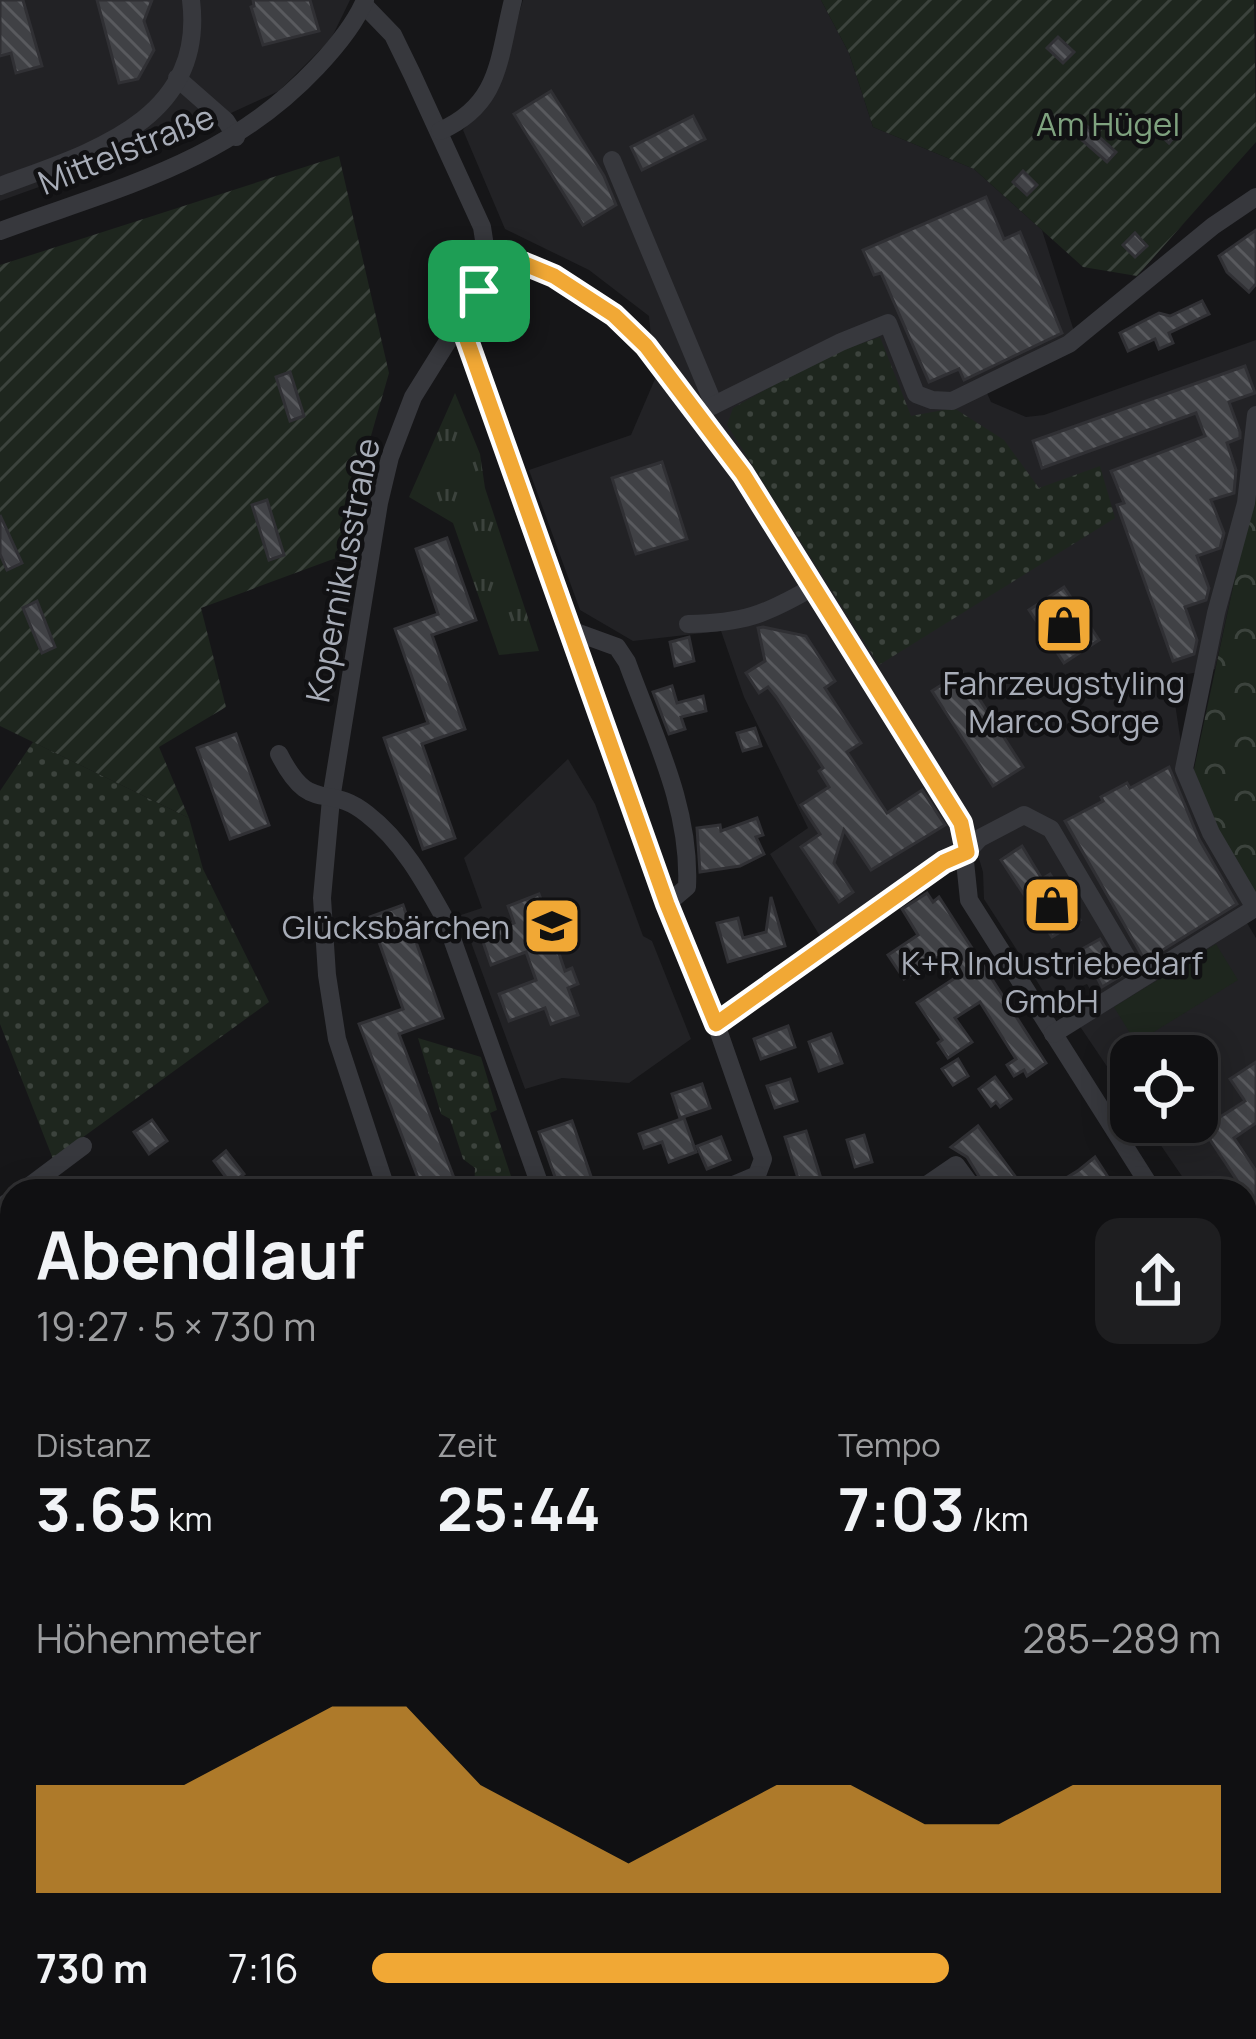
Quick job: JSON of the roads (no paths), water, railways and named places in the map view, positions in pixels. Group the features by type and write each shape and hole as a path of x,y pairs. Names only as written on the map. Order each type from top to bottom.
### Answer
{"street":[{"path":"0,186 118,140 161,104 189,47 191,0"},
{"path":"440,131 463,121 481,105 492,84 513,0"},
{"path":"365,3 393,35 440,131 482,226 487,259 525,264 578,290 614,315 706,409"},
{"name":"Mittelstraße","path":"0,231 194,160 236,137 289,97 330,54 365,3"},
{"path":"177,78 226,121 236,137"},
{"path":"612,160 706,409 961,823 969,899 1145,1179"},
{"path":"706,409 888,323 916,394 952,401 1069,344 1213,226 1256,197"},
{"name":"Kopernikusstraße","path":"383,1179 337,1039 329,994 322,898 331,799 390,457 413,397 479,291 487,259"},
{"path":"461,323 667,904 716,1024 763,1159 761,1179"},
{"path":"1053,1034 1255,908 1210,833 1184,770 1216,613 1246,503 1256,415"},
{"path":"688,624 725,623 767,614 813,587"},
{"path":"573,631 616,647 627,662 679,805 688,887 667,904"},
{"path":"279,754 299,788 344,801 368,814 398,845 445,919 538,1179"},
{"path":"716,1024 944,862 1024,815 1052,829 1138,979"},
{"path":"38,1179 83,1146"},
{"path":"936,1179 956,1165 966,1179"}],"place":[{"name":"Fahrzeugstyling Marco Sorge","path":"1064,625"},
{"name":"K+R Industriebedarf GmbH","path":"1052,905"},
{"name":"Glücksbärchen","path":"552,926"}],"park label":[{"name":"Am Hügel","path":"1108,123"}]}
